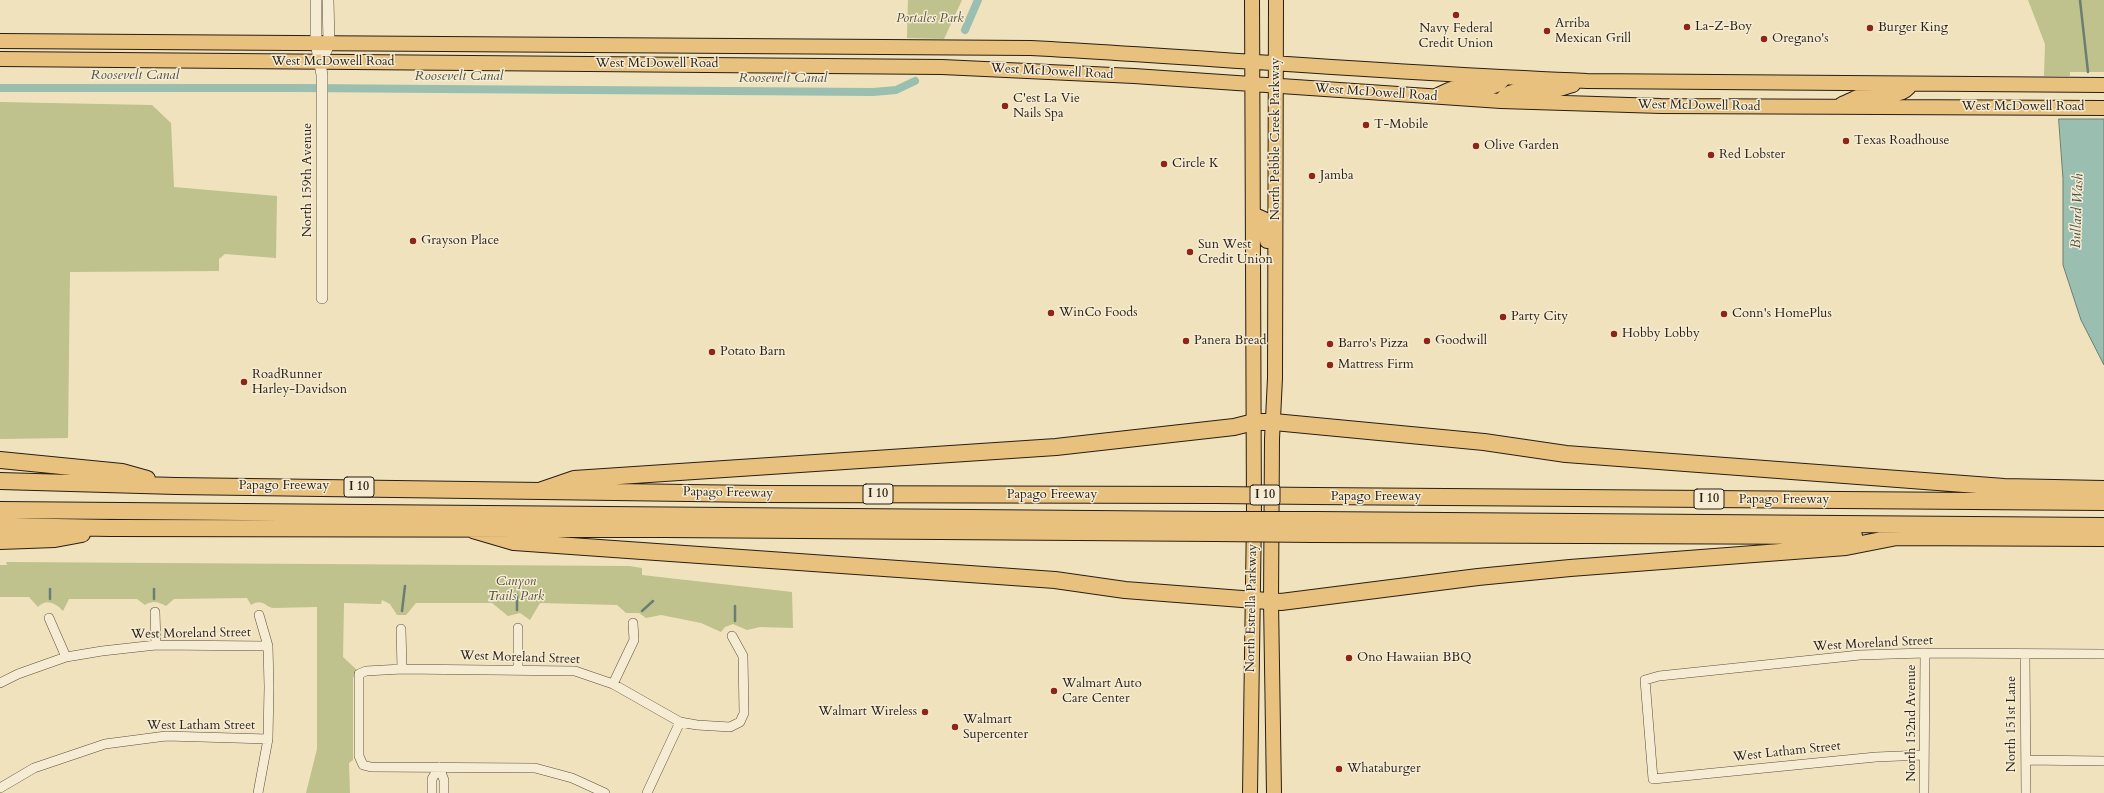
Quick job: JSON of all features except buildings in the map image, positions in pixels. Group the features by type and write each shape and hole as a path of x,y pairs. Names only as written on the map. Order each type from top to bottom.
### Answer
{"highway":[{"path":"542,490 574,479 1056,447 1197,432 1234,427 1254,422 1274,422 1484,442 1566,454 2004,487 2104,489"},
{"path":"0,460 122,472 176,486"},
{"name":"Papago Freeway","path":"0,481 176,486 761,494 1215,495 2104,502"},
{"path":"0,510 1314,527 1898,537 2104,538"},
{"path":"0,526 473,530 1214,526"},
{"path":"1314,527 2104,526"},
{"path":"0,541 55,540 111,528"},
{"path":"473,530 514,542 1055,580 1125,590 1271,601 1303,599 1478,577 1570,568 1846,546 1898,537"}],"main road":[{"name":"North Pebble Creek Parkway","path":"1252,0 1254,422"},
{"name":"North Pebble Creek Parkway","path":"1274,422 1277,64 1276,0"},
{"name":"West McDowell Road","path":"0,41 1031,48 1123,52 1277,64 1504,78 1587,81 2104,85"},
{"path":"781,64 786,57 794,54 858,54 871,46"},
{"path":"1031,48 1032,71"},
{"name":"West McDowell Road","path":"0,59 781,64 942,67 1253,84 1501,101 1653,106 2104,108"},
{"path":"1432,97 1457,87 1493,87 1499,85 1504,78"},
{"path":"1501,101 1504,97 1514,91 1550,91 1587,81"},
{"path":"1834,107 1866,94 1901,94 1908,89 1911,84"},
{"path":"1253,214 1266,220 1267,247 1276,254"},
{"name":"North Estrella Parkway","path":"1250,793 1254,422"},
{"name":"North Estrella Parkway","path":"1274,422 1271,601 1274,793"}],"street":[{"name":"North 159th Avenue","path":"316,0 322,43"},
{"name":"North 159th Avenue","path":"322,298 321,62 328,0"},
{"path":"155,612 156,646"},
{"path":"258,793 268,739 268,646 259,615"},
{"path":"49,618 66,657"},
{"path":"613,684 634,640 633,623"},
{"path":"518,628 518,670"},
{"path":"401,629 402,669"},
{"name":"West Moreland Street","path":"439,767 371,767 363,765 359,756 359,674 366,671 402,669 575,671 613,684 680,722 697,725 730,727 740,722 744,713 743,656 732,636"},
{"name":"West Moreland Street","path":"0,683 18,674 66,657 156,646 268,646"},
{"name":"West Moreland Street","path":"1653,779 1645,680 1659,676 1860,655 1925,653 2104,654"},
{"name":"North 152nd Avenue","path":"1924,793 1925,653"},
{"name":"North 151st Lane","path":"2025,654 2026,793"},
{"path":"647,793 680,722"},
{"name":"West Latham Street","path":"0,788 34,768 105,744 166,736 268,739"},
{"name":"West Latham Street","path":"1653,779 1876,756 1924,755"},
{"path":"2026,760 2104,760"},
{"path":"432,793 432,780 439,767"},
{"path":"439,767 444,780 444,793"},
{"path":"439,767 535,768 572,778 605,793"}],"green space":[{"name":"Portales Park","path":"908,0 962,0 944,39 907,38"},
{"path":"2028,0 2104,0 2104,72 2070,72 2070,76 2044,76 2045,44"},
{"path":"0,102 152,105 171,123 174,187 277,196 276,258 225,254 219,259 219,271 70,272 68,438 0,439"},
{"name":"Canyon Trails Park","path":"6,562 629,566 642,568 642,575 792,592 793,628 760,627 747,630 733,624 725,627 721,632 701,623 661,615 646,618 639,613 626,613 617,605 540,603 530,620 520,613 508,616 492,603 416,603 406,615 397,615 390,604 382,600 381,604 344,603 343,657 357,670 353,678 353,760 349,763 350,793 306,793 317,749 317,607 273,608 258,602 251,605 247,598 174,599 166,606 156,602 151,602 145,605 137,599 69,599 63,611 54,604 48,602 41,604 38,607 29,597 0,597 0,565 7,565"}],"water":[{"path":"2059,119 2104,119 2104,365 2081,320 2063,265 2063,179"}],"waterway":[{"name":"Roosevelt Canal","path":"965,30 978,0"},
{"name":"Bullard Wash","path":"2080,0 2088,72"},
{"name":"Roosevelt Canal","path":"0,88 297,88 873,92 896,90 915,81"},
{"path":"402,611 405,586"},
{"path":"50,589 50,599"},
{"path":"154,589 154,599"},
{"path":"517,594 517,610"},
{"path":"642,611 653,601"},
{"path":"735,606 735,621"}],"place":[{"name":"Navy Federal Credit Union","path":"1456,15"},
{"name":"La-Z-Boy","path":"1687,27"},
{"name":"Burger King","path":"1870,28"},
{"name":"Arriba Mexican Grill","path":"1547,31"},
{"name":"Oregano's","path":"1764,39"},
{"name":"C'est La Vie Nails Spa","path":"1005,106"},
{"name":"T-Mobile","path":"1366,125"},
{"name":"Texas Roadhouse","path":"1846,141"},
{"name":"Olive Garden","path":"1476,146"},
{"name":"Red Lobster","path":"1711,155"},
{"name":"Circle K","path":"1164,164"},
{"name":"Jamba","path":"1312,176"},
{"name":"Grayson Place","path":"413,241"},
{"name":"Sun West Credit Union","path":"1190,252"},
{"name":"WinCo Foods","path":"1051,313"},
{"name":"Conn's HomePlus","path":"1724,314"},
{"name":"Party City","path":"1503,317"},
{"name":"Hobby Lobby","path":"1614,334"},
{"name":"Panera Bread","path":"1186,341"},
{"name":"Goodwill","path":"1427,341"},
{"name":"Barro's Pizza","path":"1330,344"},
{"name":"Potato Barn","path":"712,352"},
{"name":"Mattress Firm","path":"1330,365"},
{"name":"RoadRunner Harley-Davidson","path":"244,382"},
{"name":"Ono Hawaiian BBQ","path":"1349,658"},
{"name":"Walmart Auto Care Center","path":"1054,691"},
{"name":"Walmart Wireless","path":"925,712"},
{"name":"Walmart Supercenter","path":"955,727"},
{"name":"Whataburger","path":"1339,769"}]}
